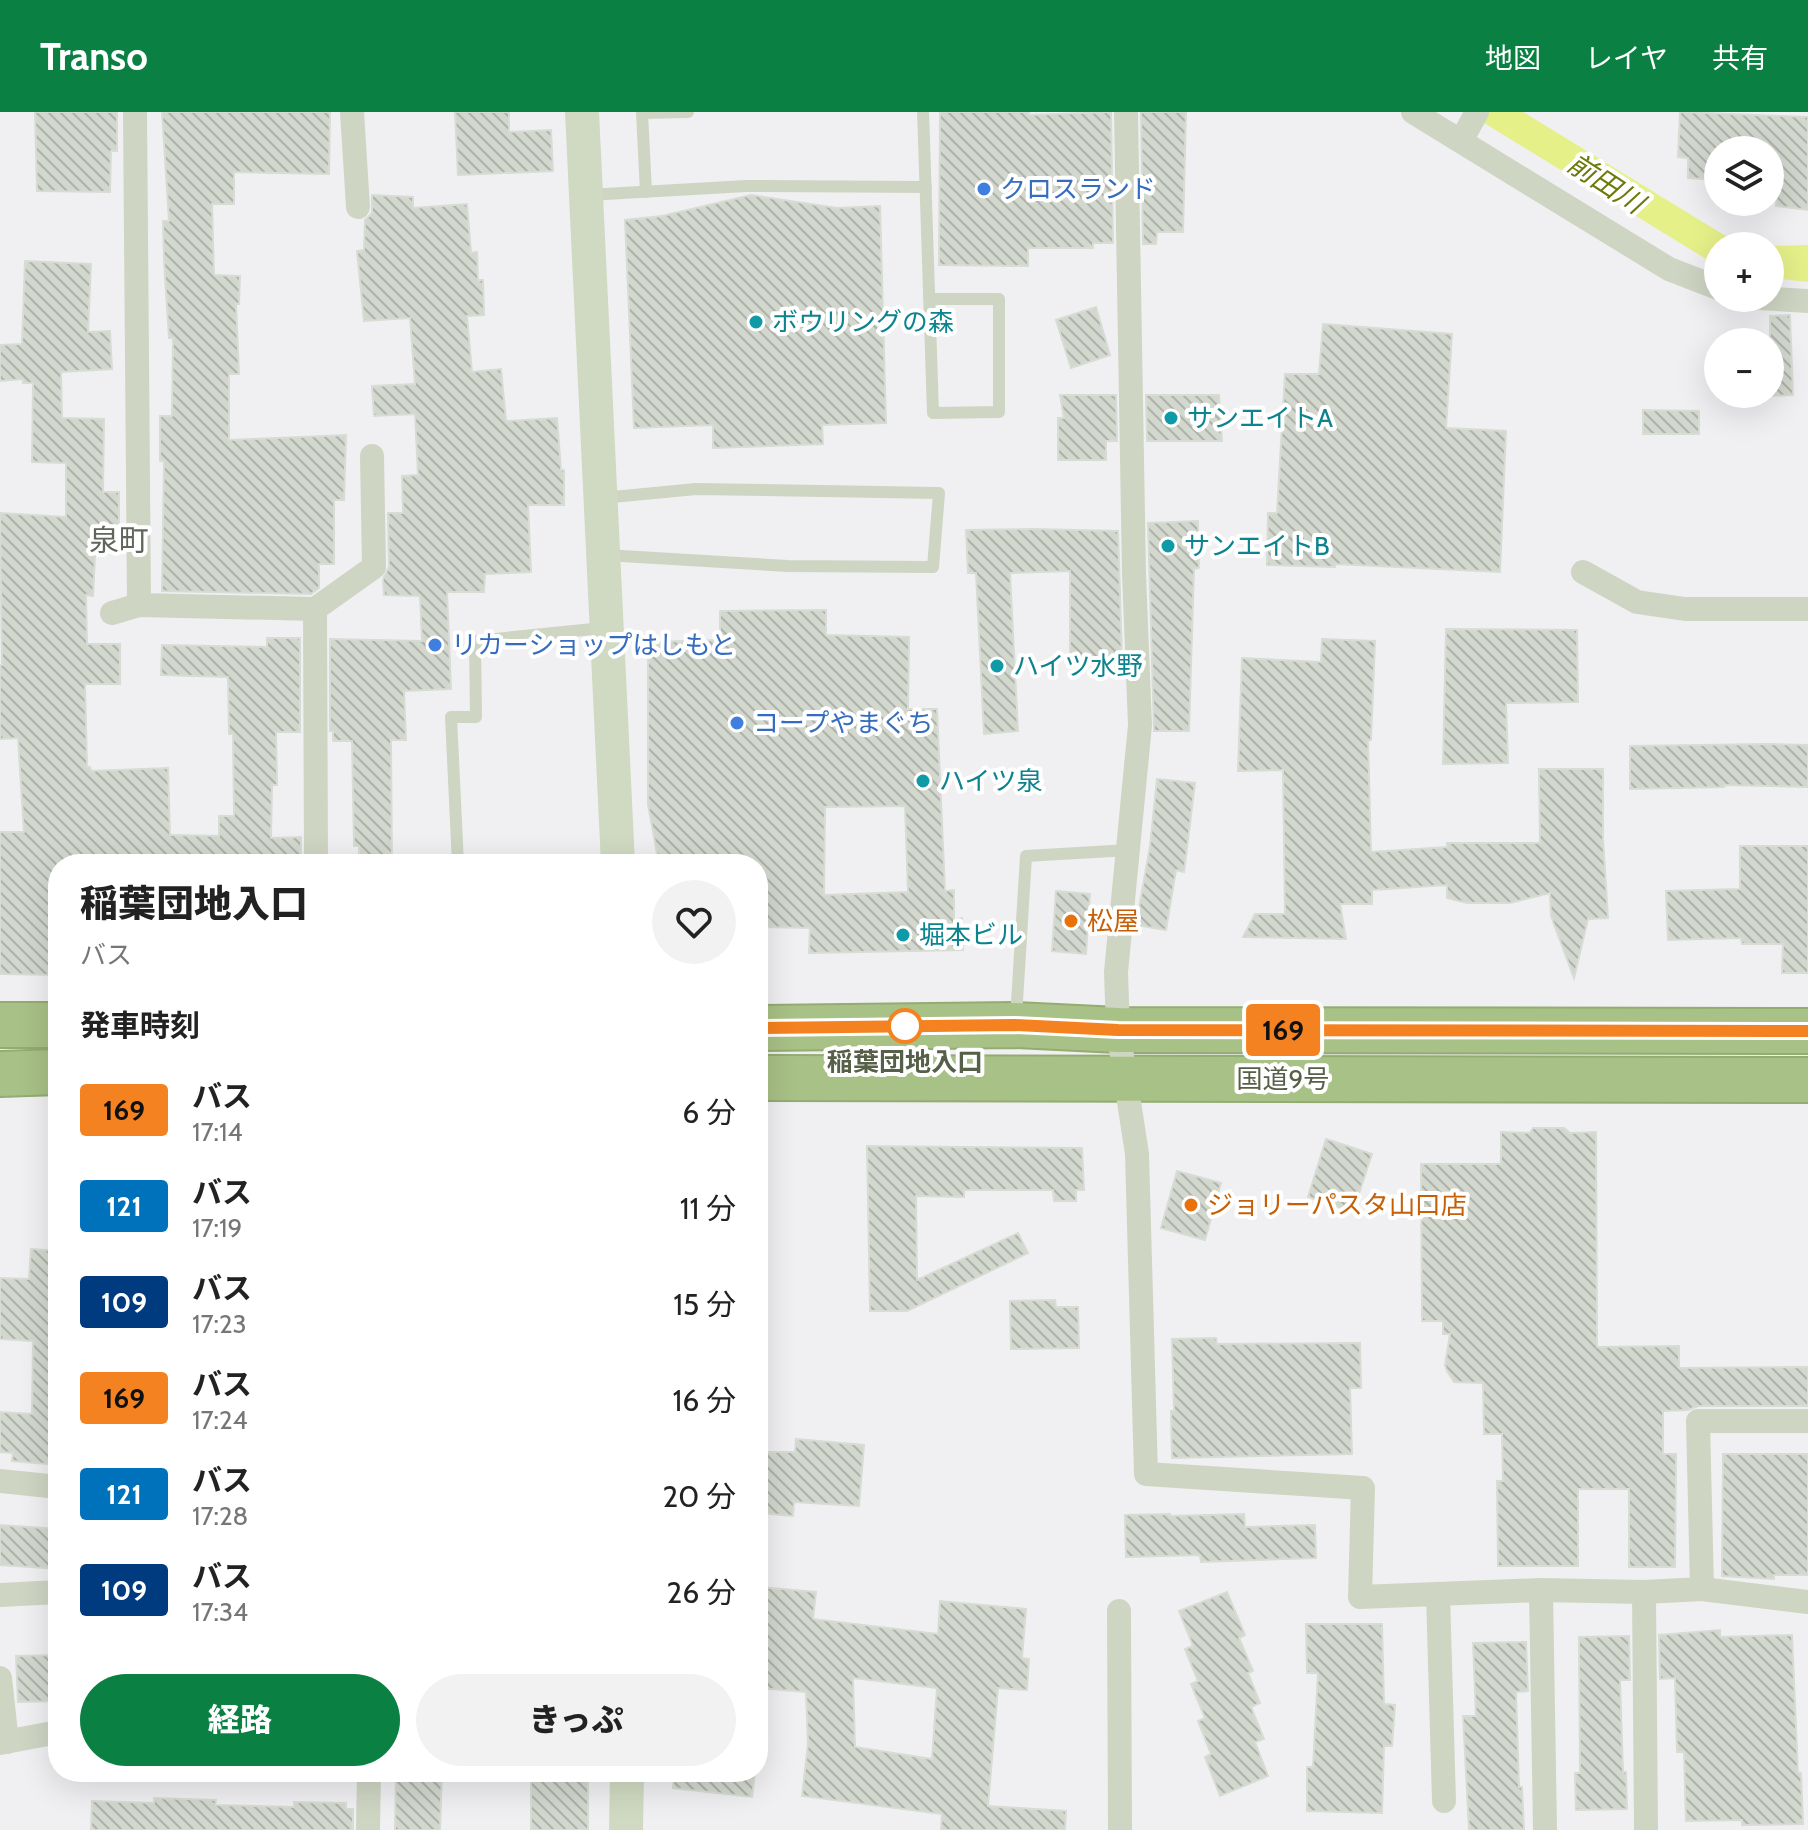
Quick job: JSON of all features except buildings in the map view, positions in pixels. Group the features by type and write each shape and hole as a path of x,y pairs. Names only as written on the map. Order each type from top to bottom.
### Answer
{"highway":[{"path":"0,1025 48,1025"},
{"name":"国道9号","path":"768,1028 1015,1025 1118,1030 1808,1031"},
{"path":"0,1074 48,1072"},
{"name":"国道9号","path":"768,1078 1808,1080"}],"street":[{"path":"135,112 139,605"},
{"path":"352,112 358,207"},
{"path":"582,112 618,854"},
{"path":"1126,112 1133,558 1140,725 1116,972 1118,1030 1137,1154 1146,1474 1363,1488 1360,1597 1541,1590 1644,1592 1702,1589 1808,1602"},
{"path":"1413,112 1669,269 1704,283"},
{"path":"1461,141 1477,112"},
{"path":"1784,300 1808,301"},
{"path":"112,613 139,605 315,609 374,567 372,456"},
{"path":"1583,572 1637,602 1685,609 1808,609"},
{"path":"315,609 316,854"},
{"path":"1702,1589 1698,1421 1808,1421"},
{"path":"0,1481 48,1486"},
{"path":"1541,1590 1545,1830"},
{"path":"1644,1592 1646,1830"},
{"path":"0,1595 48,1593"},
{"path":"1438,1594 1444,1801"},
{"path":"1119,1611 1120,1830"},
{"path":"0,1678 4,1742 48,1734"},
{"path":"368,1830 369,1782"},
{"path":"626,1830 627,1782"}],"lane":[{"path":"646,192 642,113 688,112"},
{"path":"923,112 926,187 929,299 933,413 999,412 999,299 929,299"},
{"path":"585,195 746,186 926,187"},
{"path":"602,498 696,489 939,493 933,567 788,566 605,555"},
{"path":"458,854 451,717 476,717 475,641 607,628"},
{"path":"1015,1025 1026,856 1129,850"}],"water":[{"name":"前田川","path":"1466,112 1523,112 1719,232 1704,232 1704,258"},
{"path":"1808,245 1808,282 1784,279 1784,246"}],"bus line":[{"name":"169","path":"768,1028 1015,1025 1118,1030 1808,1031"}],"place":[{"name":"クロスランド","path":"984,189"},
{"name":"ボウリングの森","path":"756,322"},
{"name":"サンエイトA","path":"1171,418"},
{"name":"サンエイトB","path":"1168,546"},
{"name":"リカーショップはしもと","path":"435,645"},
{"name":"ハイツ水野","path":"997,666"},
{"name":"コープやまぐち","path":"737,723"},
{"name":"ハイツ泉","path":"923,781"},
{"name":"松屋","path":"1071,921"},
{"name":"堀本ビル","path":"903,935"},
{"name":"稲葉団地入口","path":"905,1026"},
{"name":"ジョリーパスタ山口店","path":"1191,1205"}],"district":[{"name":"泉町","path":"119,541"}]}
